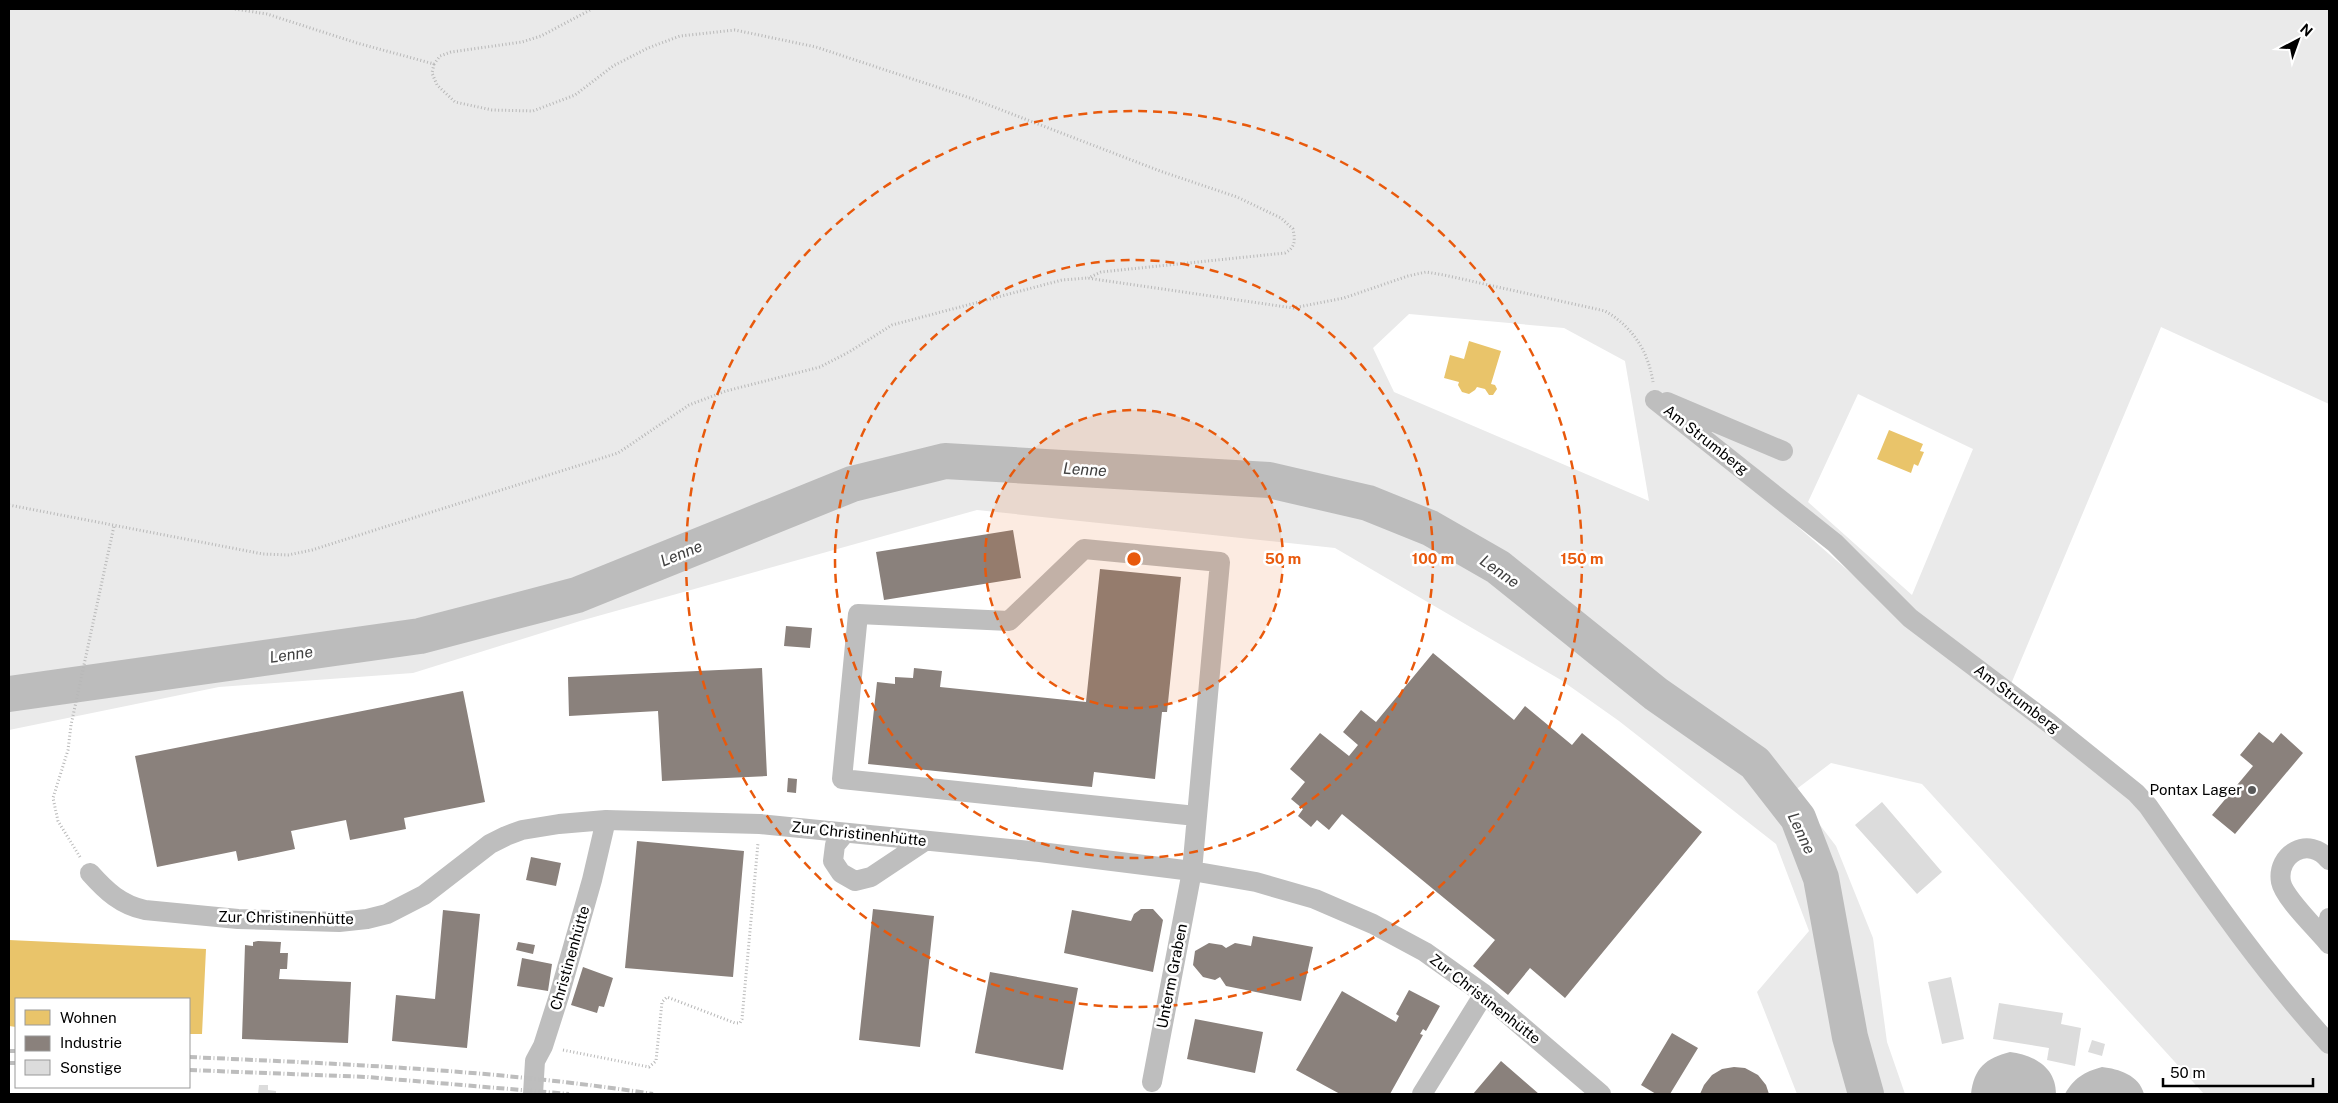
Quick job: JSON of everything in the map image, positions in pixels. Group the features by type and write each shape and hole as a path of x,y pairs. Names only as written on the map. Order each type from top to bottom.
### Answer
{"street":[{"path":"1656,400 1672,402 1783,451"},
{"name":"Am Strumberg","path":"1656,400 1835,543 1910,618 2093,757 2136,793 2148,806 2242,940 2285,995 2329,1044"},
{"name":"Unterm Graben","path":"1152,1082 1192,871 1220,562 1084,549 1009,621 858,614 842,779 1196,816"},
{"name":"Zur Christinenhütte","path":"90,873 102,887 118,900 130,907 145,910 238,919 339,922 367,919 387,914 424,895 490,844 506,836 522,830 606,820 760,824 925,840 1192,871 1256,882 1315,899 1373,924 1425,952 1484,994 1602,1094"},
{"name":"Christinenhütte","path":"533,1094 534,1060 542,1046 580,924 606,820"},
{"path":"845,833 835,845 833,861 841,873 855,881 871,877 925,840"},
{"path":"2328,942 2286,894 2281,882 2282,870 2287,858 2299,849 2310,847 2323,852 2329,860"},
{"path":"2328,942 2329,918"},
{"path":"1422,1094 1484,994"}],"path":[{"path":"236,9 267,14 357,43 434,64"},
{"path":"592,9 528,40 451,52 440,56 434,64 432,73 437,85 455,102 492,110 533,111 575,95 613,66 648,48 680,36 735,30 816,47 973,99 1160,171 1237,197 1281,218 1294,229 1295,242 1291,250 1285,253 1100,272 1087,278"},
{"path":"9,506 263,554 288,555 312,550 618,453 689,405 726,391 820,367 849,352 892,325 1062,280 1087,278 1293,308 1344,298 1426,272 1444,274 1589,306 1616,317 1626,325 1640,343 1648,361 1656,400"},
{"path":"90,873 63,831 54,809 53,798 68,750 71,725 114,526"},
{"path":"542,1046 649,1067 656,1061 662,1002 667,997 735,1023 740,1022 742,1019 760,824"}],"shaded area":[{"path":"9,9 2329,9 2329,404 2161,327 2011,684 1939,632 1747,460 1736,473 1930,642 2142,807 2232,937 2329,1055 2329,1094 2204,1094 1922,784 1831,763 1794,791 1836,846 1873,938 1887,1042 1905,1094 1797,1094 1757,992 1809,931 1776,844 1619,721 1561,680 1335,548 977,510 580,621 413,673 219,687 9,730","holes":["1409,314 1564,328 1625,361 1649,501 1394,392 1373,348","1858,394 1973,449 1912,595 1808,502"]},
{"path":"2010,1052 2035,1059 2042,1064 2052,1076 2056,1094 1971,1094 1978,1071 1994,1057"},
{"path":"2102,1067 2128,1074 2138,1082 2144,1094 2065,1094 2080,1076"}],"building: Wohnen":[{"path":"1469,341 1501,351 1491,384 1495,385 1497,389 1493,395 1489,395 1485,389 1477,387 1469,394 1462,392 1458,385 1459,382 1444,378 1450,355 1464,359"},
{"path":"1889,430 1923,444 1920,451 1924,452 1918,466 1914,464 1911,473 1877,459"},
{"path":"9,940 206,949 202,1034 190,1034 190,998 15,998 15,1027 9,1026"}],"building: Industrie":[{"path":"1013,530 1021,578 884,600 876,552"},
{"path":"1100,569 1181,577 1167,712 1162,712 1155,779 1094,772 1092,787 868,764 877,682 895,684 895,677 913,678 914,668 942,671 940,687 1086,702"},
{"path":"786,626 812,628 810,648 784,646"},
{"path":"1433,653 1514,720 1525,706 1572,745 1582,733 1702,832 1565,998 1530,968 1508,995 1473,966 1495,940 1342,814 1329,830 1317,820 1311,827 1298,816 1303,809 1291,799 1305,782 1290,769 1320,733 1349,756 1358,745 1343,732 1361,710 1376,722"},
{"path":"762,668 767,776 662,781 658,711 569,716 568,677"},
{"path":"463,691 485,802 404,818 406,829 350,840 346,820 291,831 295,849 238,861 236,851 157,867 135,756"},
{"name":"Pontax Lager","path":"2259,732 2273,743 2281,733 2303,753 2235,834 2212,815 2253,766 2240,755"},
{"path":"788,778 797,779 796,793 787,792"},
{"path":"637,841 744,851 733,977 625,968"},
{"path":"531,857 561,863 556,886 526,880"},
{"path":"873,909 934,916 920,1047 859,1040"},
{"path":"1141,909 1153,909 1163,920 1153,972 1064,953 1072,910 1131,921 1134,914"},
{"path":"443,910 480,914 467,1048 392,1041 396,995 435,999"},
{"path":"1253,936 1313,947 1301,1001 1226,986 1220,977 1215,980 1203,977 1193,965 1195,951 1209,943 1222,945 1226,948 1235,943 1251,946"},
{"path":"253,942 281,942 280,953 288,953 287,969 280,969 279,979 351,982 348,1043 242,1039 245,945 253,946"},
{"path":"518,942 535,945 533,954 516,950"},
{"path":"522,958 552,964 548,991 517,986"},
{"path":"583,967 613,978 604,1007 599,1006 597,1013 571,1005"},
{"path":"990,972 1078,988 1063,1070 975,1053"},
{"path":"1409,990 1440,1006 1426,1031 1423,1029 1420,1034 1423,1035 1390,1094 1340,1094 1296,1070 1342,991 1396,1022 1399,1016 1396,1014"},
{"path":"1195,1019 1263,1032 1255,1073 1187,1059"},
{"path":"1672,1033 1698,1048 1670,1094 1656,1094 1641,1085"},
{"path":"1501,1061 1539,1094 1473,1094"},
{"path":"1745,1068 1758,1075 1766,1085 1769,1094 1700,1094 1712,1075 1722,1069"}],"building: Sonstige":[{"path":"1882,802 1942,872 1917,894 1855,825"},
{"path":"1951,977 1964,1039 1942,1044 1928,982"},
{"path":"1999,1003 2063,1013 2061,1024 2081,1028 2075,1066 2047,1060 2049,1048 1993,1039"},
{"path":"2092,1040 2105,1044 2102,1056 2088,1052"},
{"path":"259,1085 268,1085 268,1090 276,1091 276,1094 258,1094"}],"waterway":[{"name":"Lenne","path":"9,694 420,636 577,595 852,484 945,461 1269,480 1368,503 1430,528 1498,567 1656,694 1755,763 1798,818 1821,878 1850,1037 1866,1094"}],"railway":[{"path":"9,1051 15,1051"},
{"path":"190,1057 421,1069 537,1079 653,1094"},
{"path":"9,1063 15,1063"},
{"path":"190,1070 367,1077 569,1094"}],"place":[{"name":"Pontax Lager","path":"2252,790"}]}
